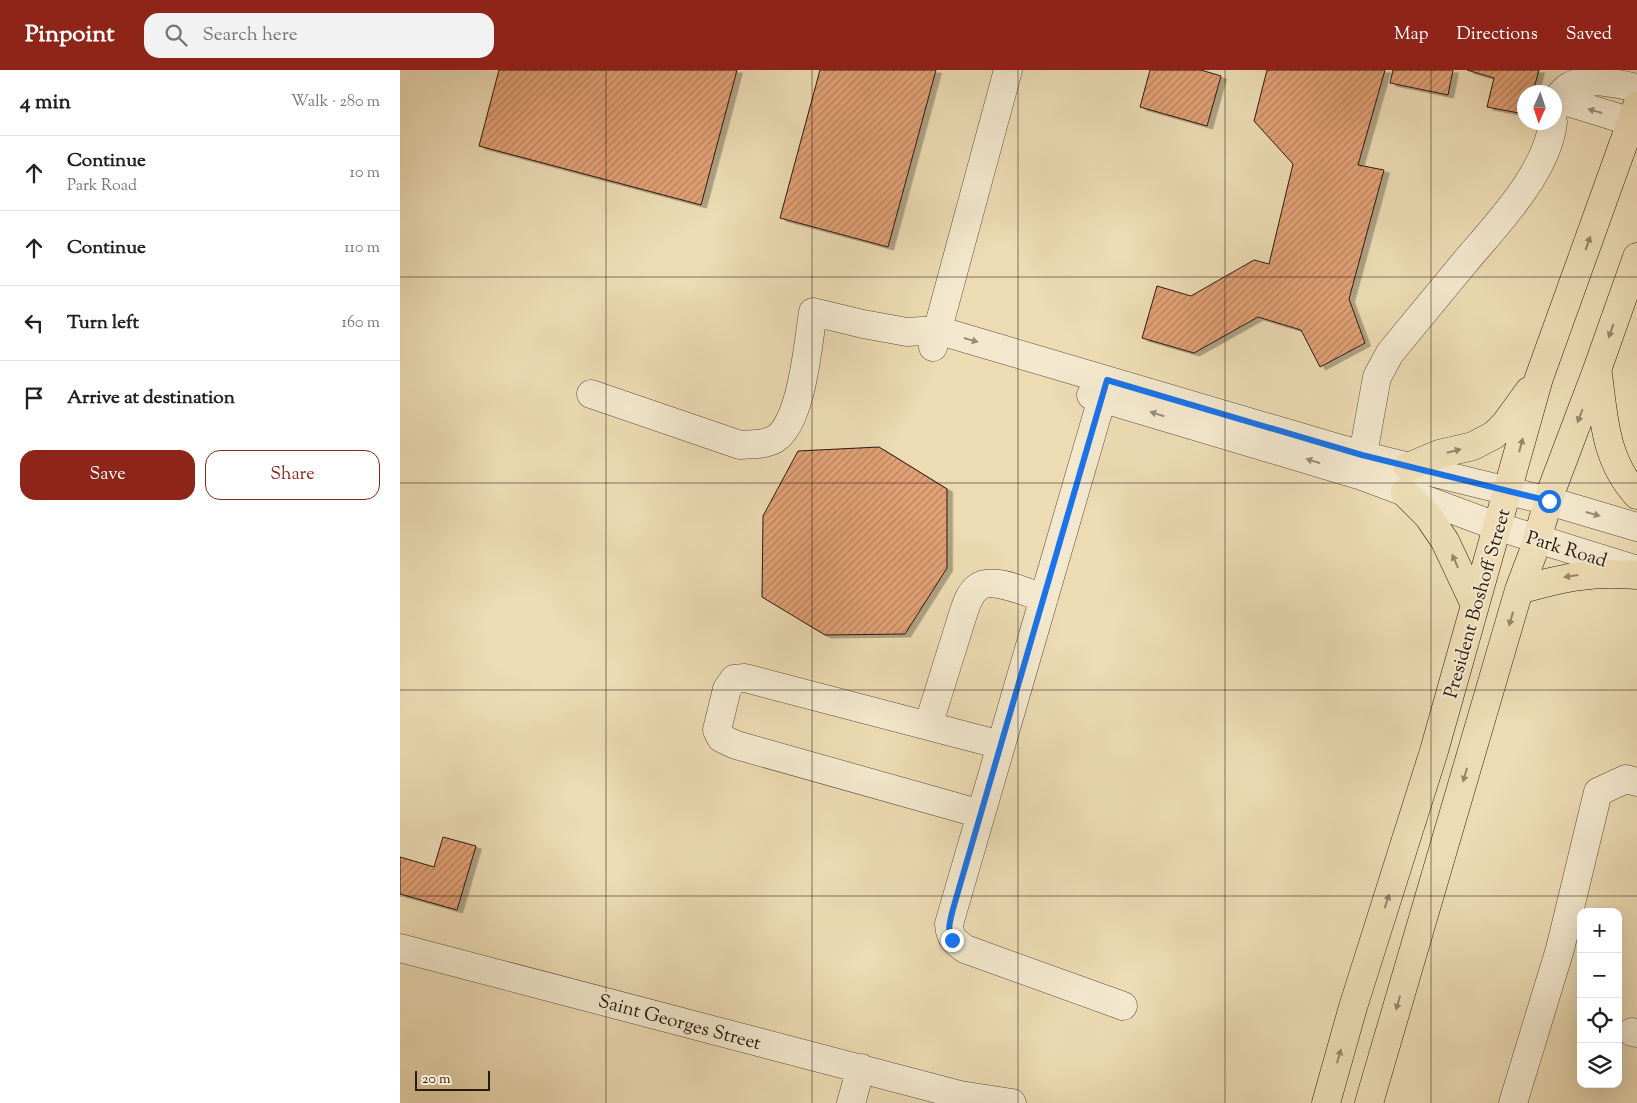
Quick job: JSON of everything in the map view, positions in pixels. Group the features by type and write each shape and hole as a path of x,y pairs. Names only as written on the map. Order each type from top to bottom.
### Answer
{"main road":[{"name":"President Boshoff Street","path":"1326,1103 1353,1007 1434,751 1539,378 1634,114"},
{"name":"President Boshoff Street","path":"1369,1103 1519,590 1552,489 1637,256"},
{"path":"1597,370 1606,437 1627,484 1637,495"},
{"path":"1408,467 1439,454 1473,446 1494,436 1539,378"},
{"path":"1405,493 1428,516 1445,542 1475,605"},
{"path":"1519,590 1563,578 1590,574 1637,575"}],"street":[{"path":"935,339 1008,70"},
{"path":"1562,91 1574,82 1609,82 1637,88"},
{"path":"1562,111 1634,114"},
{"path":"591,394 740,445 760,444 774,440 786,429 797,406 813,312 935,339 1360,465 1377,377 1390,353 1503,218 1536,172 1547,149 1551,130"},
{"path":"1104,389 949,924 952,940 965,949 1123,1006"},
{"name":"Park Road","path":"1360,465 1408,467 1549,501 1637,527"},
{"name":"Park Road","path":"1360,465 1405,493 1536,540 1637,570"},
{"path":"928,726 971,594 979,586 1002,584 1044,598"},
{"path":"981,814 736,745 722,738 718,730 727,690 734,679 745,678 1001,745"},
{"path":"1513,1103 1560,949 1598,792 1626,779 1637,782"},
{"name":"Saint Georges Street","path":"400,948 861,1068 968,1099 1012,1103"},
{"path":"851,1103 861,1068"}],"building":[{"path":"499,70 737,70 701,205 479,146"},
{"path":"820,70 936,70 888,247 780,218"},
{"path":"1150,70 1201,70 1221,76 1207,126 1140,107"},
{"path":"1267,70 1385,70 1358,165 1384,170 1349,299 1365,343 1320,367 1301,330 1258,317 1194,353 1142,338 1157,286 1191,296 1254,260 1269,264 1293,164 1254,121"},
{"path":"1393,70 1453,70 1448,95 1390,83"},
{"path":"1467,70 1539,70 1535,85 1517,85 1517,113 1487,107 1494,78"},
{"path":"879,447 947,489 947,568 905,634 825,635 762,597 763,516 798,451"},
{"path":"443,837 476,846 457,910 400,894 400,857 434,867"}],"route":[{"path":"952,940 949,924 953,909 1107,380 1362,455 1549,501"}]}
